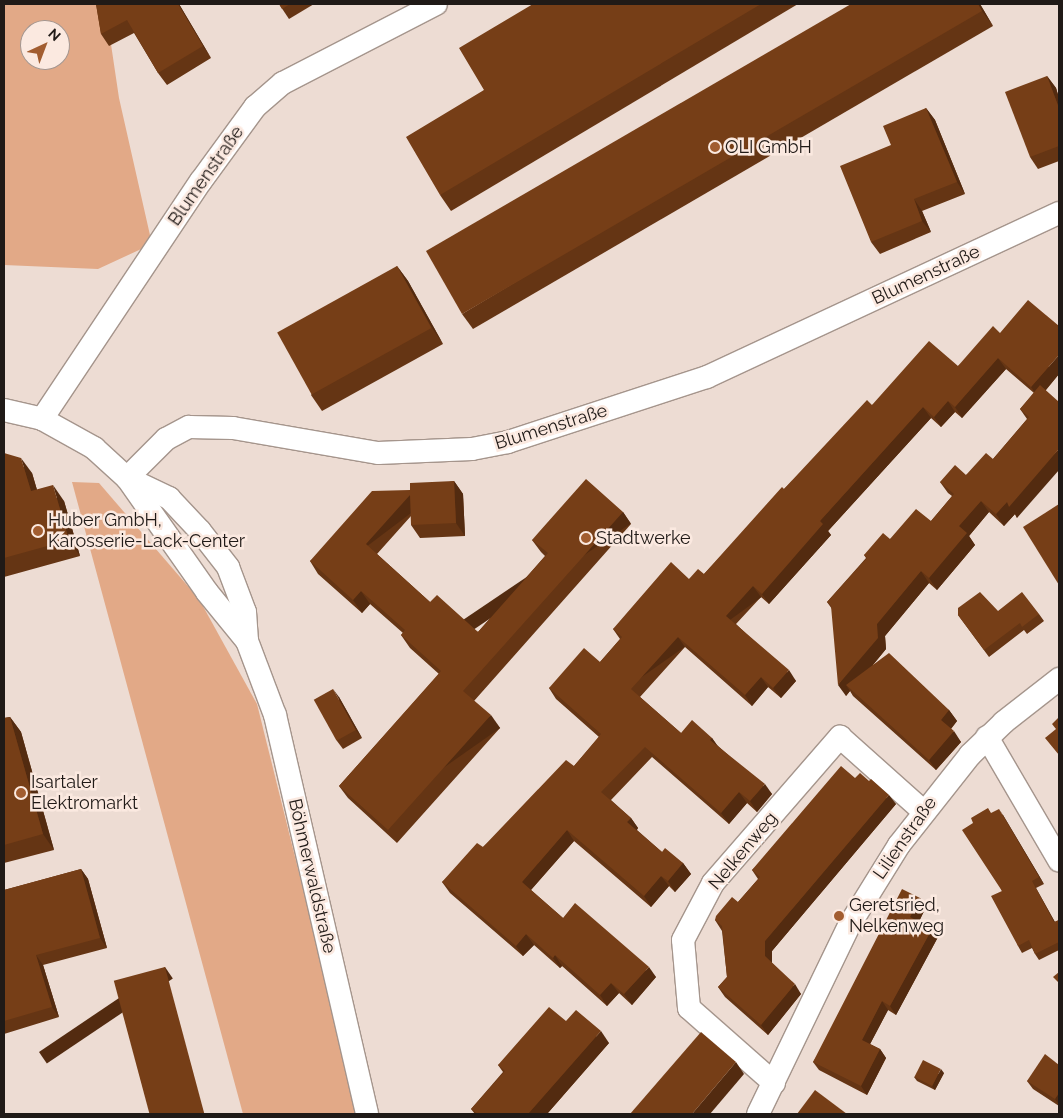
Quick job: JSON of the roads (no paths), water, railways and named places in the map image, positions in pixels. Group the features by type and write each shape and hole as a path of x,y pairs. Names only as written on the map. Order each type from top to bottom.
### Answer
{"street":[{"name":"Blumenstraße","path":"42,419 201,181 255,107 283,83 436,4"},
{"name":"Blumenstraße","path":"127,478 166,439 189,427 233,428 378,453 472,449 508,442 707,377 1059,213"},
{"path":"4,410 42,419 94,448 127,478"},
{"name":"Böhmerwaldstraße","path":"127,478 207,592 247,641"},
{"name":"Böhmerwaldstraße","path":"127,478 169,498 200,531 228,567 244,612 247,641 275,715 367,1114"},
{"name":"Lilienstraße","path":"758,1114 850,924 875,880 923,811 987,738 1059,679"},
{"name":"Nelkenweg","path":"774,1083 689,1008 683,940 713,882 840,737 923,811"},
{"path":"987,738 1059,860"}],"place":[{"name":"OLI GmbH","path":"715,147"},
{"name":"Huber GmbH, Karosserie-Lack-Center","path":"38,531"},
{"name":"Stadtwerke","path":"586,538"},
{"name":"Isartaler Elektromarkt","path":"21,793"},
{"name":"Geretsried, Nelkenweg","path":"839,916"}]}
